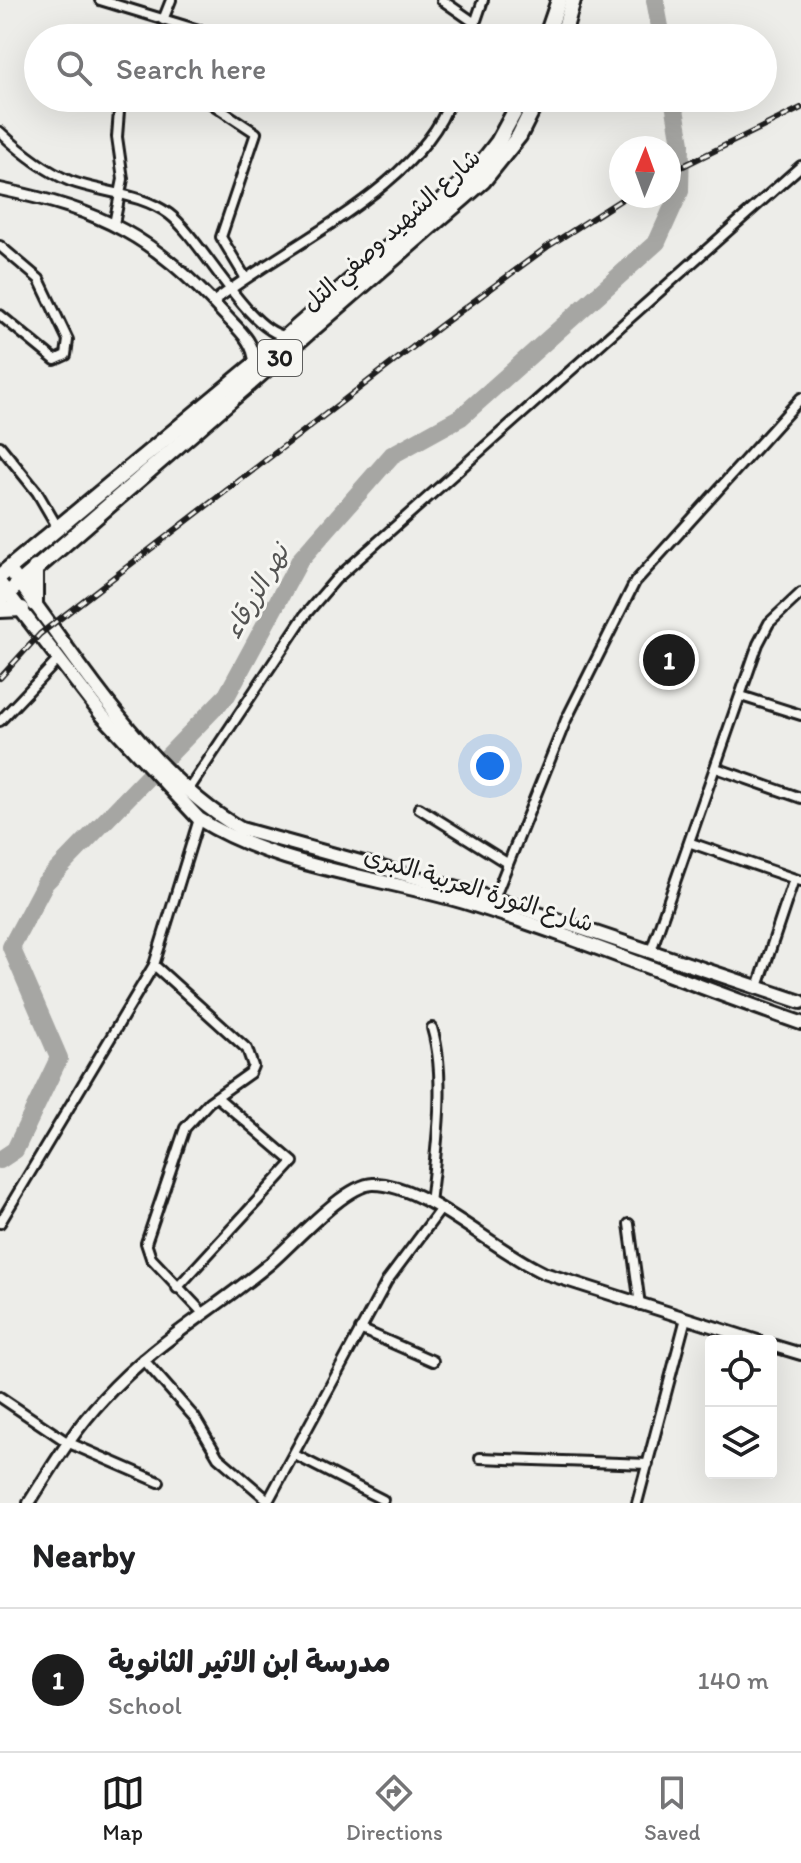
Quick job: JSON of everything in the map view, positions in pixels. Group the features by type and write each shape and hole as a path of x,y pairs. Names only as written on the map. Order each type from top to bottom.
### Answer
{"main road":[{"path":"551,24 559,0"},
{"path":"566,24 573,0"},
{"name":"شارع الشهيد وصفي التل","path":"4,572 255,364 474,173 498,142 514,112"},
{"name":"شارع الشهيد وصفي التل","path":"7,589 483,181 519,136 531,112"},
{"path":"35,568 28,606 58,660 164,773"},
{"path":"4,572 7,589 28,606 101,694 141,749"},
{"path":"0,610 28,606"},
{"name":"شارع الثورة العربية الكبرى","path":"164,773 189,789 221,818 259,836 494,899 801,1002"},
{"name":"شارع الثورة العربية الكبرى","path":"164,773 199,819 251,846 478,907 801,1023"}],"street":[{"path":"100,0 177,24"},
{"path":"163,20 171,0"},
{"path":"442,0 475,23 483,0"},
{"path":"114,224 122,195 117,137 119,112"},
{"path":"224,112 256,133 221,237 245,277"},
{"path":"213,302 245,277 330,225 371,194 428,139 445,112"},
{"path":"0,132 52,173 139,198 170,214 230,289 274,333 287,336"},
{"path":"189,789 305,615 336,579 801,166"},
{"path":"0,189 87,213 114,224 168,258 249,341 255,364"},
{"path":"0,246 39,279 68,340 66,355 55,360 0,315"},
{"path":"494,899 566,720 635,582 801,398"},
{"path":"0,446 37,492 58,528"},
{"path":"651,951 763,632 801,593"},
{"path":"0,721 58,660"},
{"path":"741,696 801,715"},
{"path":"716,768 801,798"},
{"path":"419,808 507,863"},
{"path":"0,1223 154,965 199,819"},
{"path":"691,843 798,880 758,987"},
{"path":"154,965 208,1012 252,1058 250,1073 217,1097 181,1135 170,1180 146,1237 151,1258 202,1312"},
{"path":"430,1203 438,1117 438,1058 432,1028"},
{"path":"177,1288 293,1162 217,1097"},
{"path":"29,1503 67,1442 143,1359 267,1266 361,1186 397,1187 430,1203 514,1259 561,1280 739,1335"},
{"path":"143,1359 195,1418 218,1457 268,1502 387,1281 440,1210"},
{"path":"629,1224 640,1305"},
{"path":"637,1503 686,1318"},
{"path":"360,1329 433,1361"},
{"path":"777,1347 801,1354"},
{"path":"0,1397 67,1442 159,1482"},
{"path":"295,1455 383,1500"},
{"path":"480,1458 648,1464"}],"waterway":[{"name":"نهر الزرقاء","path":"655,0 659,24"},
{"name":"نهر الزرقاء","path":"0,1160 15,1150 59,1058 11,947 45,883 227,695 300,560 392,455 461,417 657,242 680,191 681,143 675,112"}],"railway":[{"path":"681,167 801,108"},
{"path":"0,678 40,634 439,327 547,247 609,207"}],"place":[{"name":"مدرسة ابن الاثير الثانوية","path":"669,660"}]}
